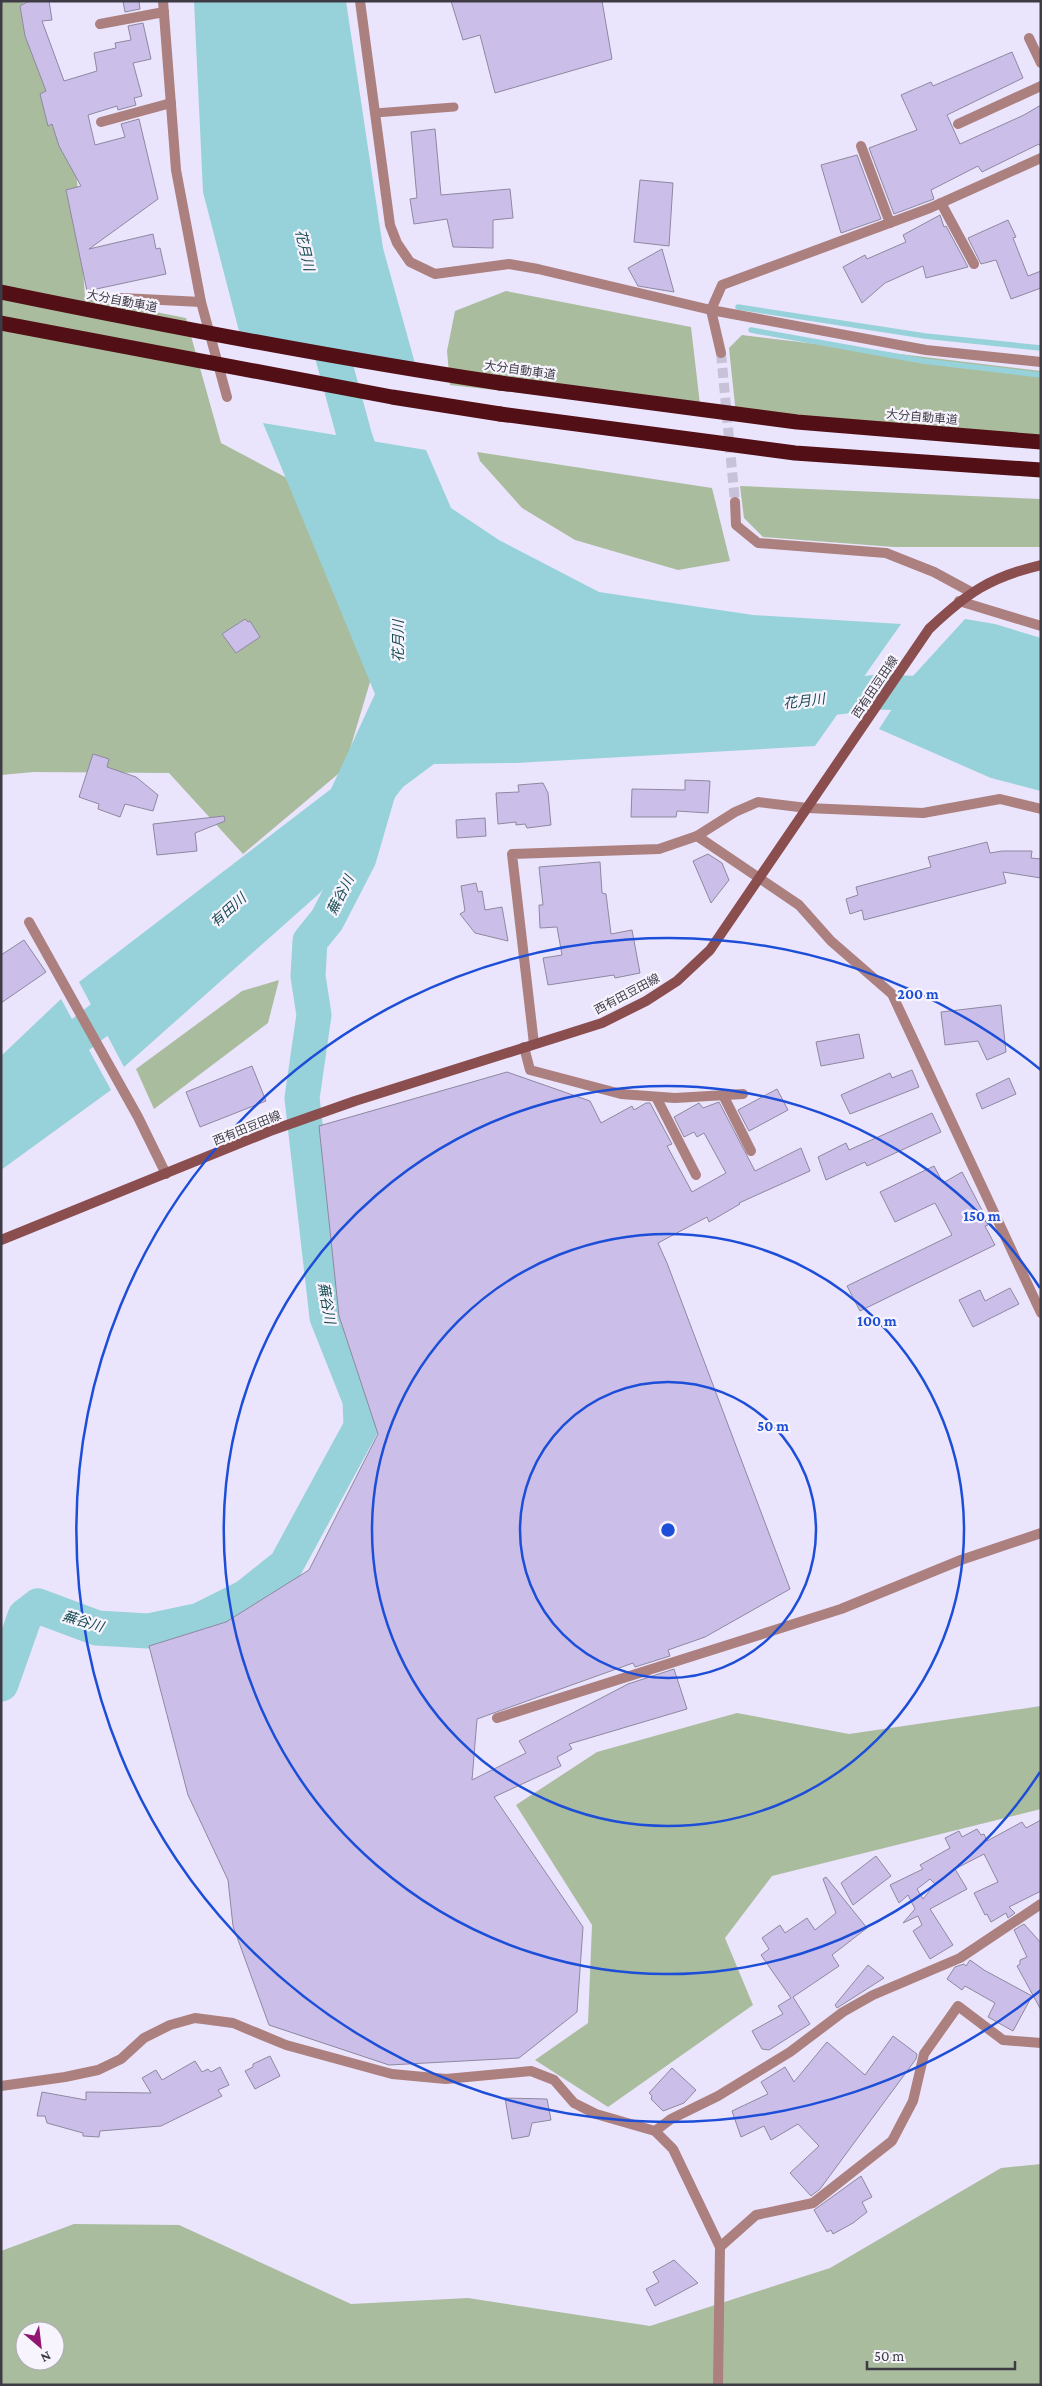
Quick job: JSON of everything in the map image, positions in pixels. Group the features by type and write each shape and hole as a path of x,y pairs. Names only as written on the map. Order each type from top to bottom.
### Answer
{"highway":[{"name":"大分自動車道","path":"1,292 393,367 500,383 797,422 1041,442"},
{"path":"1,323 382,395 500,414 795,453 1041,470"}],"main road":[{"name":"西有田豆田線","path":"1,1240 270,1131 355,1101 602,1022 646,1001 677,981 710,950 760,880 929,629 971,592 1009,573 1041,565"}],"street":[{"path":"360,1 390,224 396,243 410,262 435,274 509,264 538,269 711,310 926,350 1041,362"},
{"path":"100,24 164,7 176,170 201,302 227,397"},
{"path":"1029,38 1041,63"},
{"path":"958,124 1041,86"},
{"path":"101,122 171,103"},
{"path":"861,146 890,223"},
{"path":"721,353 711,310 722,285 941,203 1041,158"},
{"path":"941,203 974,264"},
{"path":"122,298 201,302"},
{"path":"735,502 736,525 758,543 886,553 934,572 971,592"},
{"path":"959,601 1041,626"},
{"path":"743,1094 656,1097 621,1094 530,1070 512,854 659,849 697,836 735,812 758,802 807,808 923,813 1000,800 1041,809"},
{"path":"697,836 799,905 831,941 892,994 1041,1313"},
{"path":"30,922 138,1117 166,1174"},
{"path":"723,1095 751,1151"},
{"path":"656,1097 696,1175"},
{"path":"497,1718 841,1609 961,1560 1041,1533"},
{"path":"655,2131 671,2118 718,2096 790,2052 843,2012 873,1995 960,1958 1041,1904"},
{"path":"720,2248 756,2214 813,2203 892,2141 913,2101 924,2054 958,2006 1003,2040 1041,2043"},
{"path":"1,2086 65,2077 98,2070 121,2059 144,2038 170,2025 195,2018 233,2023 286,2045 392,2074 446,2079 531,2071 554,2080 574,2102 596,2114 655,2131 673,2149 720,2248 718,2385"}],"lane":[{"path":"375,113 454,107"}],"shaded area":[{"path":"1,1 23,1 77,180 85,298 186,318 221,443 317,494 379,652 344,769 243,854 169,773 34,772 1,775"},
{"path":"506,291 691,327 701,413 450,385 447,351 455,311"},
{"path":"742,335 1041,371 1041,437 736,415 729,348"},
{"path":"477,452 712,488 730,561 678,570 575,540 522,508 480,461"},
{"path":"740,486 1041,499 1041,547 894,547 763,537 744,518"},
{"path":"279,980 268,1023 154,1109 136,1069 242,991"},
{"path":"1041,1706 1041,1809 772,1876 725,1938 753,2005 608,2107 535,2060 588,2023 592,1925 516,1805 597,1752 737,1713 849,1734"},
{"path":"1041,2164 1041,2385 1,2385 1,2251 74,2224 179,2225 351,2304 468,2298 650,2326 830,2268 1001,2168"}],"water":[{"path":"194,1 346,1 383,248 416,367 240,335 203,192"},
{"path":"263,423 426,450 451,508 499,540 599,592 753,615 901,624 815,746 516,763 434,764 403,787 321,892 124,1067 79,982 331,789 375,694"},
{"path":"965,619 995,624 1041,638 1041,791 991,778 879,729 913,676"},
{"path":"61,999 111,1090 1,1170 1,1056"}],"building":[{"path":"29,1 49,1 52,20 42,21 64,81 97,71 94,53 116,48 115,43 131,40 128,26 143,23 151,59 133,63 142,96 134,98 136,105 118,110 117,106 88,115 95,145 125,137 121,124 139,119 158,199 89,249 153,234 156,249 160,248 166,274 87,291 66,190 81,186 59,146 52,124 48,126 40,94 46,91 25,36 20,6"},
{"path":"123,1 139,1 140,9 125,12"},
{"path":"451,1 602,1 612,59 495,93 480,35 463,40"},
{"path":"1012,52 1023,78 947,115 960,144 1024,115 1041,105 1041,147 1039,144 982,172 978,166 931,190 934,199 894,214 869,148 917,130 901,95 931,82 933,86"},
{"path":"435,129 441,195 510,189 513,218 493,220 493,248 453,247 447,219 414,224 410,199 417,198 411,132"},
{"path":"857,155 881,219 841,233 821,165"},
{"path":"640,180 673,183 669,246 634,242"},
{"path":"940,215 944,227 946,226 968,267 926,278 923,266 885,283 862,303 843,267 865,255 867,259 906,242 903,235"},
{"path":"1008,220 1016,237 1013,238 1028,276 1041,271 1041,288 1011,299 996,260 981,264 968,238"},
{"path":"662,249 674,292 638,286 628,268"},
{"path":"245,619 248,622 250,621 260,637 236,653 222,634"},
{"path":"93,754 109,759 107,767 136,777 158,795 153,811 125,804 120,817 98,809 99,804 79,797"},
{"path":"685,780 710,781 708,813 677,811 676,817 631,817 632,789 685,790"},
{"path":"543,783 548,793 551,825 527,828 525,824 516,825 516,822 498,824 496,793 519,792 518,785"},
{"path":"224,816 225,821 195,833 197,851 157,855 153,824"},
{"path":"485,818 486,836 457,838 456,820"},
{"path":"987,842 990,853 1032,851 1031,858 1041,859 1041,878 1003,872 1006,883 864,920 862,910 850,914 846,899 858,895 856,887 931,867 928,857"},
{"path":"708,854 722,863 729,880 711,903 693,861"},
{"path":"600,862 602,893 606,894 611,934 632,930 640,973 615,978 614,975 548,985 543,958 562,955 557,927 540,928 539,905 543,905 539,867"},
{"path":"476,883 478,892 482,891 485,910 502,907 508,941 475,933 460,914 465,911 461,886"},
{"path":"24,940 46,972 1,1003 1,955"},
{"path":"1001,1005 1006,1052 987,1060 978,1041 945,1045 941,1012"},
{"path":"859,1034 864,1058 821,1066 816,1042"},
{"path":"252,1066 266,1101 200,1127 186,1092"},
{"path":"912,1070 919,1087 850,1114 841,1095 890,1073 892,1078"},
{"path":"507,1072 590,1101 601,1123 632,1106 634,1110 646,1103 650,1103 672,1144 667,1146 692,1192 726,1173 704,1133 697,1137 694,1132 684,1137 674,1117 699,1103 703,1108 719,1102 755,1171 801,1148 810,1171 739,1203 709,1222 707,1217 658,1243 790,1589 705,1637 668,1650 670,1656 635,1667 633,1663 477,1719 472,1780 526,1753 519,1741 628,1684 674,1669 687,1709 569,1744 572,1749 557,1757 561,1766 494,1797 583,1927 577,2012 519,2058 389,2065 269,2025 233,1926 228,1880 188,1795 149,1646 226,1622 309,1570 378,1434 339,1316 319,1126"},
{"path":"1009,1078 1016,1094 982,1109 976,1094"},
{"path":"777,1089 788,1110 749,1131 738,1110"},
{"path":"932,1113 941,1132 867,1166 865,1162 826,1180 818,1157 846,1143 849,1150"},
{"path":"934,1166 943,1183 962,1172 983,1212 988,1225 985,1226 995,1245 860,1311 847,1286 952,1235 935,1203 895,1222 880,1192"},
{"path":"1010,1288 1019,1304 973,1327 959,1300 980,1290 985,1301"},
{"path":"1041,1820 1041,1891 1009,1907 1015,1913 1008,1918 1006,1913 991,1922 987,1914 985,1915 974,1893 998,1882 984,1854 955,1869 967,1889 930,1909 953,1945 930,1959 913,1931 922,1925 918,1916 903,1923 915,1909 908,1895 899,1903 890,1885 923,1869 920,1865 950,1848 945,1838 959,1831 962,1837 977,1829 981,1835 984,1834 987,1841 1022,1822 1026,1828","holes":["930,1879 935,1884 923,1899 917,1889"]},
{"path":"876,1856 891,1876 853,1905 841,1883"},
{"path":"826,1877 867,1928 832,1955 839,1966 793,1997 810,2024 769,2050 762,2049 752,2031 783,2014 778,2006 791,1998 761,1955 769,1949 762,1938 780,1925 785,1933 807,1918 815,1930 836,1913 823,1879"},
{"path":"1024,1924 1041,1943 1041,2010 1017,1966 1020,1964 1020,1960 1027,1957 1014,1930"},
{"path":"970,1960 984,1970 1032,1996 1013,2031 988,2017 995,2003 965,1986 962,1990 947,1979 955,1967 964,1964 966,1966"},
{"path":"868,1965 884,1978 837,2008 835,2005"},
{"path":"893,2036 917,2054 916,2059 820,2189 811,2196 790,2173 819,2146 798,2124 771,2140 764,2126 741,2137 732,2111 768,2094 761,2082 785,2067 794,2082 827,2042 865,2075"},
{"path":"270,2056 280,2076 255,2089 245,2071 253,2067 253,2064"},
{"path":"195,2061 202,2072 208,2069 211,2072 220,2067 229,2085 218,2090 222,2096 161,2126 100,2131 99,2137 83,2136 83,2133 47,2123 45,2116 37,2116 42,2092 86,2100 86,2092 151,2093 142,2078 156,2070 162,2080"},
{"path":"672,2068 696,2090 684,2103 663,2111 651,2099 652,2096 649,2093"},
{"path":"505,2098 547,2099 551,2120 532,2123 529,2136 512,2139"},
{"path":"861,2176 872,2197 862,2202 867,2212 853,2223 833,2234 831,2230 827,2232 814,2210"},
{"path":"674,2260 698,2283 655,2306 646,2289 659,2282 653,2272"}],"waterway":[{"path":"738,307 925,336 1041,348"},
{"name":"花月川","path":"322,317 355,438 371,483"},
{"path":"751,330 923,361 1041,375"},
{"name":"花月川","path":"803,701 879,692 957,695 1041,710"},
{"name":"蕪谷川","path":"1,1684 25,1616 38,1606 97,1628 148,1631 200,1620 246,1597 286,1565 361,1427 360,1400 327,1317 302,1098 314,1015 308,976 310,941 327,920 359,858 379,789"},
{"name":"有田川","path":"1,1097 136,991"}],"tunnel":[{"path":"721,353 735,502"}]}
